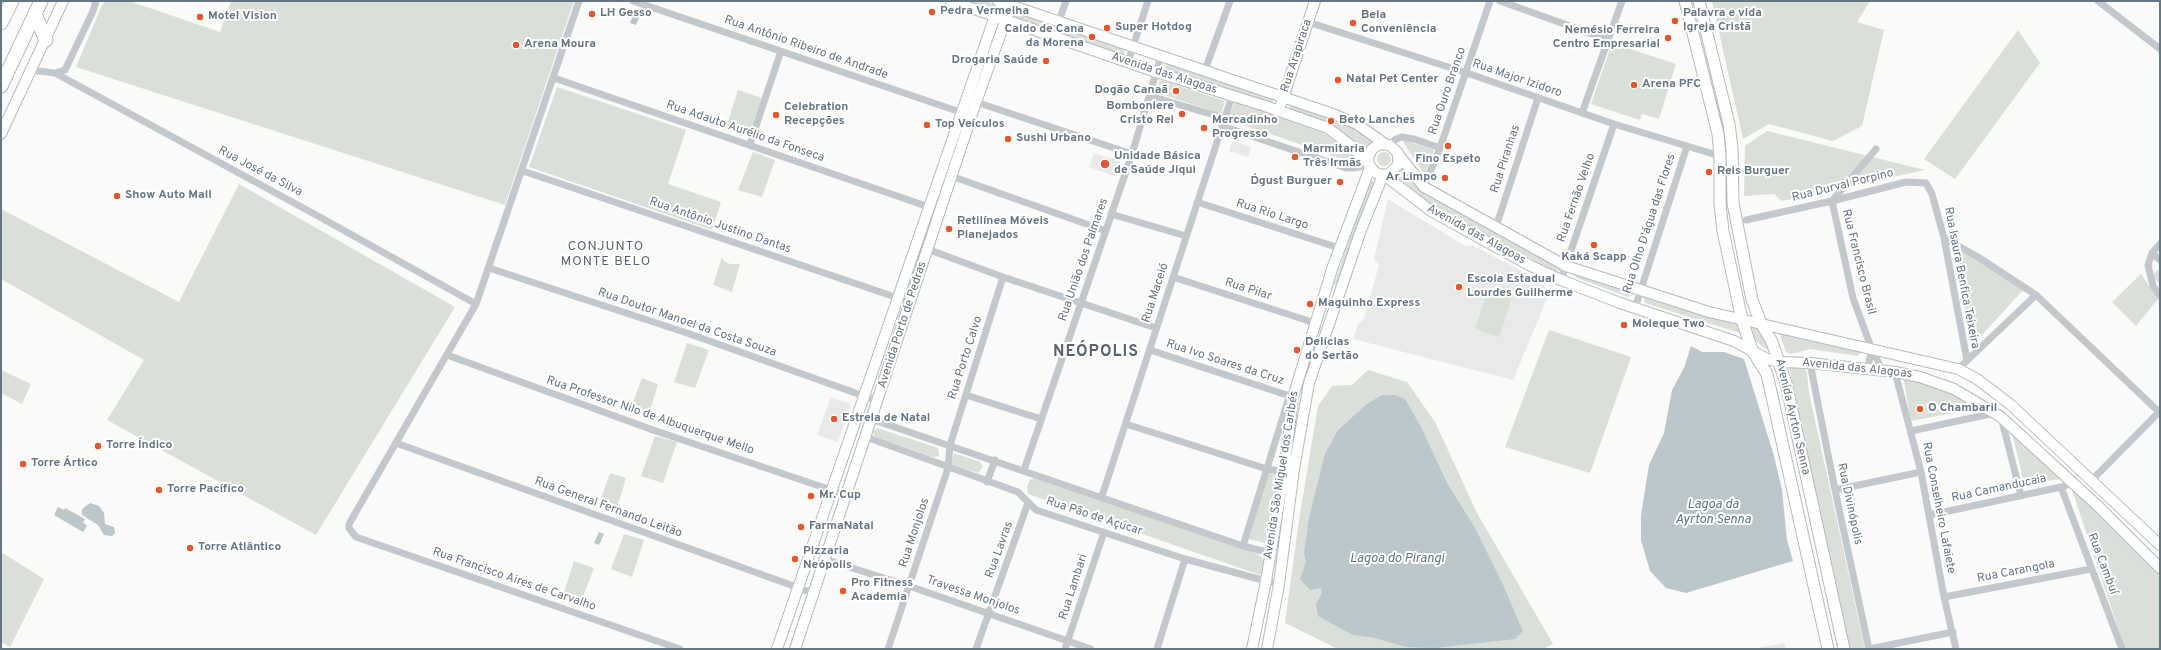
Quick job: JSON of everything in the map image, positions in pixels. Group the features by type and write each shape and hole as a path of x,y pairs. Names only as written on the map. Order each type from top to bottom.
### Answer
{"highway":[{"path":"1,23 12,1"},
{"path":"1,86 41,1"},
{"path":"35,14 46,40"}],"main road":[{"path":"1,134 63,1"},
{"name":"Avenida das Alagoas","path":"951,1 1156,72 1328,128 1351,146 1369,165"},
{"name":"Avenida das Alagoas","path":"998,1 1011,3 1357,124 1387,145"},
{"name":"Rua Arapiraca","path":"1278,111 1315,1"},
{"name":"Avenida Ayrton Senna","path":"1685,1 1718,134 1723,231 1742,320 1752,350 1764,367 1768,378 1828,649"},
{"name":"Avenida Ayrton Senna","path":"1695,1 1700,6 1729,124 1732,148 1733,203 1752,300 1761,323 1772,342 1780,362 1844,649"},
{"name":"Avenida Porto de Pedras","path":"777,649 800,587 929,207 966,114 976,102 1011,3"},
{"name":"Avenida Porto de Pedras","path":"795,649 952,176 966,114 995,16"},
{"path":"1387,145 1398,153 1398,165 1394,170 1384,175 1376,173 1369,165 1372,149 1376,146 1387,145"},
{"name":"Avenida das Alagoas","path":"1398,153 1424,187 1566,266 1691,307 1958,369 1977,379 2011,405 2160,545"},
{"name":"Avenida São Miguel dos Caribés","path":"1252,649 1266,581 1284,472 1291,397 1339,248 1369,165"},
{"name":"Avenida das Alagoas","path":"1384,175 1431,211 1561,280 1635,308 1720,336 1752,350 1767,359 1780,362 1810,363 1895,372 1937,382 1972,398 1998,415 2072,483 2160,568"},
{"name":"Avenida São Miguel dos Caribés","path":"1267,649 1279,582 1297,454 1309,383 1341,290 1384,175"},
{"path":"1327,286 1341,290"}],"street":[{"path":"55,73 65,70 93,11 96,1"},
{"path":"396,443 476,304 523,171 579,1"},
{"name":"Rua Antônio Ribeiro de Andrade","path":"633,1 966,114"},
{"path":"1059,21 1066,1"},
{"path":"1128,62 1148,1"},
{"path":"1205,70 1230,1"},
{"name":"Rua Ouro Branco","path":"1424,187 1440,148 1467,73 1490,1"},
{"path":"1500,1 1609,40"},
{"path":"1582,113 1622,1"},
{"path":"2098,1 2160,49"},
{"name":"Rua Major Izidoro","path":"1308,22 1467,73 1614,124 1720,156"},
{"path":"750,144 781,51"},
{"name":"Rua União dos Palmares","path":"1024,470 1132,154 1161,56"},
{"name":"Rua José da Silva","path":"30,70 55,73 311,212 476,304"},
{"name":"Rua Adauto Aurélio da Fonseca","path":"554,78 750,144 929,207"},
{"name":"Avenida das Alagoas","path":"1150,96 1224,118"},
{"name":"Rua Maceió","path":"1102,496 1232,96"},
{"name":"Rua Piranhas","path":"1496,227 1538,98"},
{"path":"976,102 1132,154"},
{"name":"Rua Fernão Velho","path":"1561,280 1614,124"},
{"path":"1222,126 1346,168 1369,165"},
{"path":"1387,145 1402,137 1414,139 1440,148"},
{"name":"Rua Olho D'água das Flores","path":"1635,308 1687,146"},
{"path":"1832,201 1876,149"},
{"name":"Rua Antônio Justino Dantas","path":"523,171 910,302"},
{"path":"952,176 1106,231"},
{"name":"Rua Durval Porpino","path":"1746,220 1913,181 1922,182 1929,186 1934,201"},
{"name":"Rua Francisco Brasil","path":"1832,201 1853,298 1872,350 1883,371"},
{"name":"Rua Isaura Benfica Teixeira","path":"1934,201 1944,238 1967,360"},
{"name":"Rua Rio Largo","path":"1197,202 1339,248"},
{"path":"1112,214 1186,236"},
{"path":"1944,238 1978,257 2036,295 2159,412 2091,481"},
{"path":"2160,244 2152,254 2148,265 2149,275 2153,286 2160,296"},
{"path":"927,249 1004,277 1156,328"},
{"path":"2152,254 2160,260"},
{"name":"Rua Doutor Manoel da Costa Souza","path":"489,268 687,333 878,400"},
{"name":"Rua Porto Calvo","path":"950,445 1004,277"},
{"name":"Rua Pilar","path":"1173,277 1315,323"},
{"path":"1958,369 2036,295"},
{"name":"Rua Ivo Soares da Cruz","path":"1150,350 1291,397"},
{"path":"1867,369 1872,350"},
{"name":"Rua Professor Nilo de Albuquerque Mello","path":"447,355 653,430 846,495"},
{"name":"Rua Divinópolis","path":"1810,363 1869,649"},
{"name":"Rua Conselheiro Lafaiete","path":"1895,372 1921,472 1944,597 1956,649"},
{"path":"966,395 1041,419"},
{"name":"Avenida São Miguel dos Caribés","path":"1243,546 1291,397"},
{"path":"1911,431 1998,415 2021,496"},
{"name":"Rua Pão de Açúcar","path":"871,419 1102,496 1243,546 1270,554 1283,556"},
{"path":"1126,424 1267,470 1284,472"},
{"name":"Rua Pão de Açúcar","path":"866,437 948,468 1018,492 1036,510 1185,559 1266,581 1279,582"},
{"name":"Rua Francisco Aires de Carvalho","path":"396,443 349,524 350,531 356,538 680,649"},
{"name":"Rua General Fernando Leitão","path":"396,443 614,523 800,587 813,593"},
{"name":"Rua Monjolos","path":"888,649 948,468 950,445"},
{"path":"987,482 995,460"},
{"path":"1835,490 1921,472"},
{"name":"Rua Camanducaia","path":"1930,515 2061,487 2072,483"},
{"name":"Rua Cambuí","path":"2061,487 2122,649"},
{"name":"Rua Lavras","path":"976,649 1028,503"},
{"name":"Rua Lambari","path":"1065,649 1104,532"},
{"name":"Travessa Monjolos","path":"824,559 909,586 1091,649"},
{"path":"1157,649 1185,559"},
{"name":"Rua Carangola","path":"1944,597 2091,569"},
{"path":"1869,649 1953,632"}],"shaded area":[{"path":"106,1 129,1 220,32 231,1 574,1 505,205 76,67 102,5"},
{"path":"962,1 986,1 998,5 1002,15"},
{"path":"1712,1 1870,1 1857,22 1884,30 1862,126 1833,141 1769,124 1743,139"},
{"path":"1013,11 1122,48 1125,53 1121,56 1011,18"},
{"path":"2018,30 2040,63 1955,179 1924,159"},
{"name":"Arena PFC","path":"1612,43 1676,64 1659,119 1642,114 1640,120 1591,104"},
{"path":"1166,64 1274,99 1272,106 1163,71"},
{"path":"1160,80 1225,101 1221,114 1156,92"},
{"path":"557,87 686,130 668,184 721,202 712,230 529,167"},
{"path":"738,90 762,98 749,136 726,128"},
{"path":"1236,101 1333,137 1357,161 1354,163 1236,122 1231,117 1230,112"},
{"path":"1289,103 1341,122 1377,140 1366,152 1331,128 1290,113"},
{"path":"1767,131 1925,170 1782,201 1774,194 1744,196 1745,146"},
{"path":"1405,140 1434,150 1425,175 1403,142"},
{"path":"1232,141 1251,147 1248,157 1229,151"},
{"path":"753,152 775,160 762,197 738,190"},
{"path":"1384,152 1389,154 1391,159 1389,164 1384,166 1379,164 1377,159 1379,154"},
{"name":"Unidade Básica de Saúde Jiqui","path":"1094,153 1120,161 1115,176 1089,167"},
{"path":"1402,166 1416,183 1562,268 1560,271 1555,271 1474,229 1396,184"},
{"path":"1371,180 1377,184 1339,287 1334,285 1358,212"},
{"path":"239,184 455,307 316,535 107,420 144,360 1,279 1,209 179,302"},
{"name":"Escola Estadual Lourdes Guilherme","path":"1388,199 1465,246 1474,246 1541,281 1549,294 1513,380 1353,339 1358,324 1364,319 1379,265 1374,259"},
{"path":"1954,245 2024,289 1971,347"},
{"path":"722,257 724,261 730,264 740,264 732,292 713,285"},
{"path":"2160,268 2160,284 2151,276"},
{"path":"1575,271 1634,292 1633,295 1628,297 1577,278 1574,275"},
{"path":"2141,274 2158,299 2136,326 2112,302"},
{"path":"1488,289 1512,297 1499,337 1475,329"},
{"path":"1643,295 1736,319 1743,334 1645,303"},
{"path":"1748,324 1760,327 1776,354 1763,347 1755,340"},
{"path":"1777,327 1861,352 1858,356 1810,349 1791,354 1786,352"},
{"path":"1549,330 1631,357 1590,473 1505,447"},
{"path":"687,343 709,350 695,388 674,382"},
{"path":"1803,364 1807,373 1809,393 1865,649 1848,649 1789,367"},
{"path":"1,370 31,384 22,404 1,393"},
{"name":"Lagoa do Pirangi","path":"1368,370 1407,382 1435,422 1477,513 1553,644 1543,649 1338,649 1285,623 1299,520 1318,406 1332,386 1352,385"},
{"path":"1903,375 1923,379 1985,407 1911,421"},
{"path":"642,378 658,384 649,414 631,408"},
{"name":"Estrela de Natal","path":"831,397 851,404 838,442 817,435"},
{"path":"877,428 938,448 939,456 933,457 874,436 873,431"},
{"path":"2012,432 2061,479 2024,484"},
{"path":"655,436 677,442 663,483 641,476"},
{"path":"954,453 980,462 983,467 978,473 951,464"},
{"path":"610,473 626,478 617,508 600,502"},
{"path":"1268,473 1277,475 1265,543 1249,539"},
{"path":"1034,478 1258,554 1264,561 1264,571 1260,575 1028,494 1027,487 1030,480"},
{"path":"2074,486 2160,569 2160,649 2125,649 2072,490"},
{"path":"624,534 644,540 632,577 611,569"},
{"path":"1,552 44,579 10,647 1,642"},
{"path":"574,561 594,568 580,605 562,598"},
{"path":"1784,643 1786,649 1751,649"}],"water":[{"path":"634,13 640,15 636,25 630,23"},
{"name":"Lagoa da Ayrton Senna","path":"1691,346 1702,352 1724,352 1744,359 1774,456 1782,490 1787,540 1793,561 1686,593 1666,588 1650,571 1641,540 1641,515 1649,465 1664,433 1672,390 1684,368"},
{"name":"Lagoa do Pirangi","path":"1382,395 1395,395 1405,399 1421,427 1447,483 1475,528 1503,585 1523,631 1515,639 1435,648 1406,647 1375,638 1353,635 1318,616 1316,604 1322,593 1321,588 1310,590 1300,579 1306,562 1304,553 1309,518 1325,454 1338,430 1367,404"},
{"path":"90,503 99,506 104,513 105,524 114,527 115,533 112,536 104,535 98,525 82,515 82,509"},
{"path":"58,507 64,510 65,508 85,519 83,522 87,526 83,532 54,515"},
{"path":"599,532 604,534 599,545 594,543"}],"place":[{"name":"Pedra Vermelha","path":"932,12"},
{"name":"LH Gesso","path":"592,14"},
{"name":"Motel Vision","path":"200,17"},
{"name":"Palavra e vida Igreja Cristã","path":"1675,21"},
{"name":"Bela Conveniência","path":"1353,23"},
{"name":"Super Hotdog","path":"1107,28"},
{"name":"Caldo de Cana da Morena","path":"1092,37"},
{"name":"Nemésio Ferreira Centro Empresarial","path":"1668,38"},
{"name":"Arena Moura","path":"516,45"},
{"name":"Drogaria Saúde","path":"1046,61"},
{"name":"Natal Pet Center","path":"1338,80"},
{"name":"Arena PFC","path":"1634,85"},
{"name":"Dogão Canaã","path":"1176,91"},
{"name":"Bomboniere Cristo Rei","path":"1182,114"},
{"name":"Celebration Recepções","path":"776,115"},
{"name":"Beto Lanches","path":"1331,121"},
{"name":"Top Veículos","path":"927,125"},
{"name":"Mercadinho Progresso","path":"1204,128"},
{"name":"Sushi Urbano","path":"1008,139"},
{"name":"Fino Espeto","path":"1448,146"},
{"name":"Marmitaria Três Irmãs","path":"1295,157"},
{"name":"Unidade Básica de Saúde Jiqui","path":"1105,164"},
{"name":"Reis Burguer","path":"1709,172"},
{"name":"Ar Limpo","path":"1445,178"},
{"name":"D´gust Burguer","path":"1340,182"},
{"name":"Show Auto Mall","path":"117,196"},
{"name":"Retilínea Móveis Planejados","path":"949,229"},
{"name":"Kaká Scapp","path":"1594,245"},
{"name":"Escola Estadual Lourdes Guilherme","path":"1459,287"},
{"name":"Maguinho Express","path":"1310,304"},
{"name":"Moleque Two","path":"1624,325"},
{"name":"Delícias do Sertão","path":"1297,350"},
{"name":"O Chambaril","path":"1920,409"},
{"name":"Estrela de Natal","path":"834,419"},
{"name":"Torre Índico","path":"98,446"},
{"name":"Torre Ártico","path":"23,464"},
{"name":"Torre Pacífico","path":"159,490"},
{"name":"Mr. Cup","path":"811,496"},
{"name":"FarmaNatal","path":"801,527"},
{"name":"Torre Atlântico","path":"190,548"},
{"name":"Pizzaria Neópolis","path":"795,559"},
{"name":"Pro Fitness Academia","path":"843,591"}],"district":[{"name":"CONJUNTO MONTE BELO","path":"606,254"},
{"name":"NEÓPOLIS","path":"1096,353"}]}
